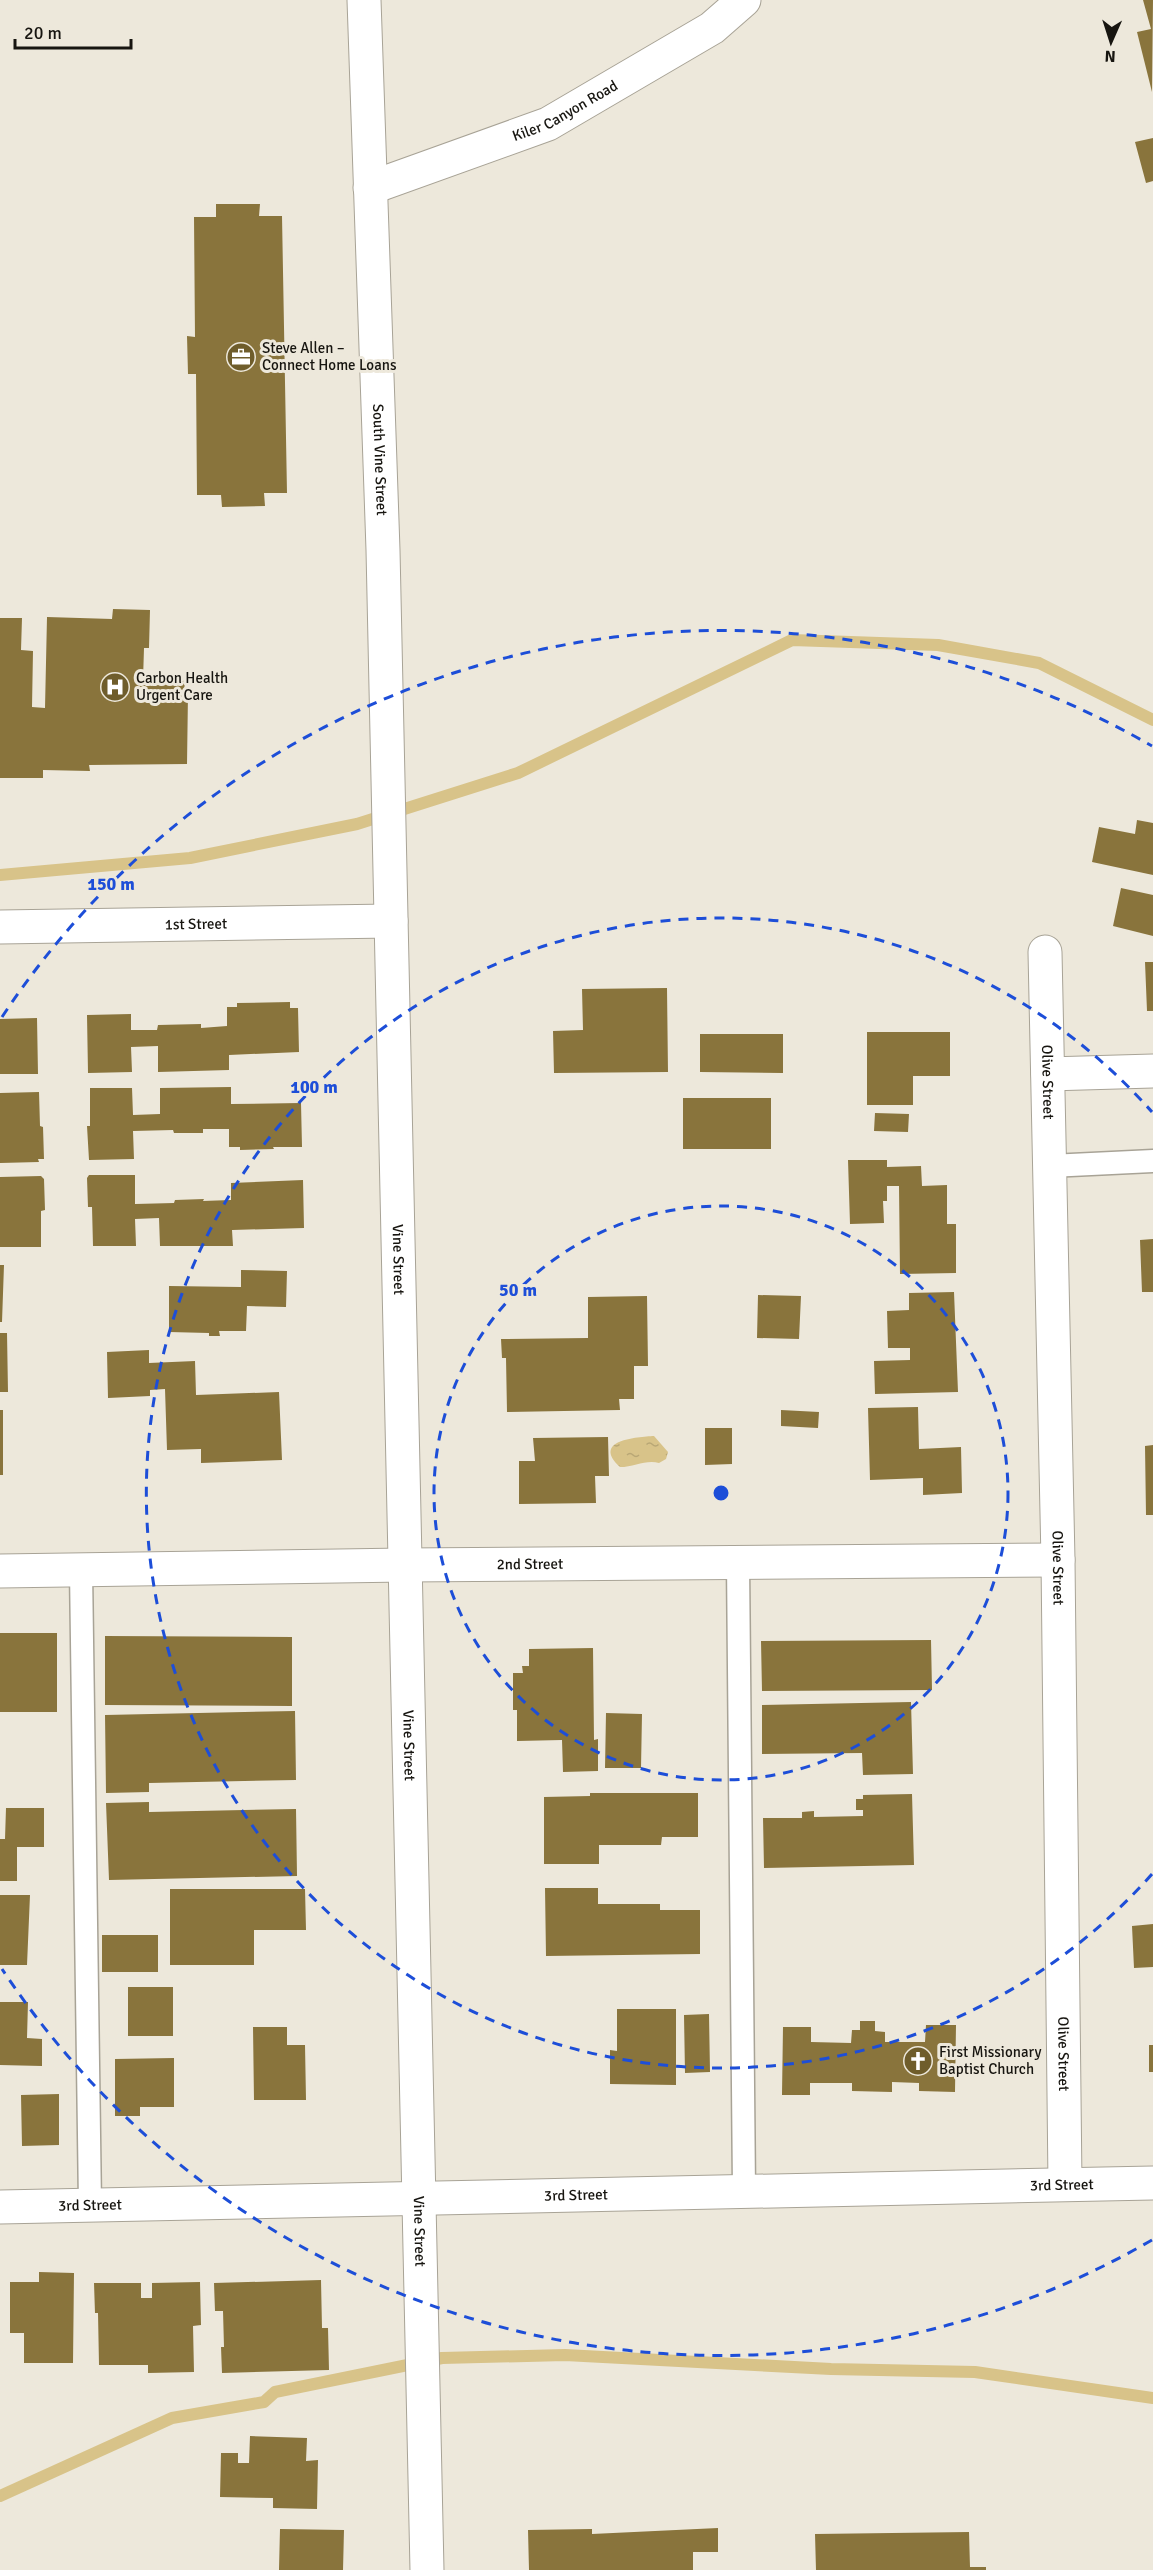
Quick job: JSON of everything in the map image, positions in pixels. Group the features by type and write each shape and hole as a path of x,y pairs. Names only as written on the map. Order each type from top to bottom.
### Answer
{"street":[{"name":"South Vine Street","path":"364,0 383,550 392,921"},
{"name":"Kiler Canyon Road","path":"370,188 548,124 712,28 744,0"},
{"name":"1st Street","path":"0,927 392,921"},
{"name":"Vine Street","path":"392,921 427,2570"},
{"name":"Olive Street","path":"1045,952 1058,1560 1065,2184"},
{"path":"1048,1074 1153,1071"},
{"name":"2nd Street","path":"0,1571 405,1564 1058,1560"},
{"name":"3rd Street","path":"0,2207 1153,2183"}],"lane":[{"path":"1050,1166 1153,1161"},
{"path":"738,1563 744,2190"},
{"path":"81,1570 90,2205"}],"water":[{"path":"654,1436 668,1452 666,1459 659,1463 650,1462 620,1467 612,1458 611,1451 620,1442 637,1437"}],"building":[{"path":"1143,0 1153,0 1152,92 1137,32 1151,29"},
{"path":"1153,138 1153,181 1146,183 1135,142"},
{"path":"216,204 260,204 259,216 282,216 287,493 264,493 265,506 222,507 221,495 197,495 196,374 188,374 187,336 195,337 194,217 216,217"},
{"name":"Carbon Health Urgent Care","path":"113,609 150,610 149,648 144,648 143,680 185,680 184,693 188,693 187,764 89,765 90,771 43,770 43,778 0,778 0,618 22,618 21,650 33,651 32,707 45,708 47,617 112,619"},
{"path":"1137,820 1153,823 1153,875 1092,862 1099,827 1135,834"},
{"path":"1121,888 1153,895 1153,936 1113,926"},
{"path":"1145,962 1153,962 1153,1011 1147,1011"},
{"path":"667,988 668,1072 554,1073 553,1031 583,1030 582,989"},
{"path":"290,1002 290,1008 298,1008 299,1052 229,1055 229,1070 158,1072 158,1046 131,1047 132,1072 88,1073 87,1015 131,1014 131,1030 157,1030 158,1025 201,1024 201,1028 227,1026 227,1007 237,1007 237,1003"},
{"path":"37,1018 38,1074 0,1074 0,1019"},
{"path":"867,1032 950,1032 950,1076 913,1076 913,1105 867,1105"},
{"path":"700,1034 783,1034 783,1073 700,1072"},
{"path":"231,1087 231,1104 301,1103 302,1147 240,1150 240,1147 229,1147 229,1129 203,1129 203,1133 174,1133 173,1130 133,1131 134,1159 89,1160 87,1126 90,1126 90,1088 132,1088 133,1115 160,1114 160,1088"},
{"path":"39,1092 44,1159 38,1159 39,1162 0,1163 0,1093"},
{"path":"683,1098 771,1098 771,1149 683,1149"},
{"path":"875,1113 909,1114 908,1132 874,1131"},
{"path":"848,1160 887,1160 887,1167 921,1166 922,1186 947,1185 947,1224 956,1224 956,1273 900,1274 899,1186 887,1186 887,1201 883,1201 884,1223 850,1224"},
{"path":"89,1175 135,1175 135,1204 174,1203 175,1200 231,1200 231,1183 303,1180 304,1228 232,1230 233,1246 160,1246 159,1218 135,1219 136,1246 93,1246 92,1207 88,1207 87,1178"},
{"path":"41,1176 44,1179 45,1210 41,1211 41,1247 0,1247 0,1177"},
{"path":"1153,1239 1153,1292 1142,1292 1140,1240"},
{"path":"0,1265 4,1265 2,1322 0,1322"},
{"path":"241,1270 287,1271 286,1307 247,1306 246,1331 219,1331 220,1336 209,1336 209,1333 169,1332 169,1286 241,1287"},
{"path":"954,1292 958,1392 875,1394 874,1361 910,1360 910,1348 888,1348 887,1311 909,1310 909,1293"},
{"path":"758,1295 801,1296 799,1339 757,1338"},
{"path":"647,1296 648,1366 634,1366 634,1399 619,1399 620,1410 507,1412 506,1358 502,1358 501,1339 588,1338 588,1297"},
{"path":"0,1333 7,1333 8,1392 0,1392"},
{"path":"149,1350 149,1363 195,1361 196,1395 279,1392 282,1460 201,1463 201,1449 167,1450 165,1389 150,1390 150,1396 108,1398 107,1352"},
{"path":"918,1407 919,1449 961,1447 962,1493 923,1495 923,1478 870,1480 868,1408"},
{"path":"0,1410 3,1410 3,1475 0,1475"},
{"path":"781,1410 819,1412 818,1428 781,1426"},
{"path":"705,1428 732,1428 732,1464 705,1465"},
{"path":"608,1437 609,1476 595,1476 596,1503 519,1504 519,1461 535,1461 533,1438"},
{"path":"1153,1445 1153,1515 1146,1515 1145,1446"},
{"path":"0,1633 57,1633 57,1712 0,1712"},
{"path":"105,1636 292,1637 292,1706 105,1705"},
{"path":"931,1640 932,1690 762,1691 761,1641"},
{"path":"593,1648 594,1740 598,1739 598,1771 563,1772 562,1740 517,1741 517,1710 513,1710 513,1673 523,1673 522,1666 529,1666 529,1649"},
{"path":"911,1702 913,1774 863,1775 862,1753 762,1754 762,1705"},
{"path":"295,1711 296,1780 149,1783 149,1792 106,1793 105,1715"},
{"path":"606,1713 642,1714 641,1768 605,1768"},
{"path":"590,1793 698,1793 698,1837 662,1837 661,1845 599,1845 599,1864 544,1864 544,1797 590,1796"},
{"path":"912,1794 914,1865 764,1868 763,1818 802,1818 802,1812 814,1811 814,1817 863,1816 863,1810 856,1810 856,1799 863,1799 863,1795"},
{"path":"149,1802 149,1812 296,1809 297,1876 109,1880 106,1803"},
{"path":"6,1808 44,1808 44,1847 17,1847 17,1881 0,1881 0,1839 5,1839"},
{"path":"545,1888 598,1888 598,1904 660,1904 660,1910 700,1910 700,1954 546,1956"},
{"path":"170,1889 305,1889 306,1930 254,1930 254,1965 170,1965"},
{"path":"0,1895 30,1895 27,1965 0,1965"},
{"path":"1153,1924 1153,1967 1134,1968 1132,1926"},
{"path":"102,1935 158,1935 158,1972 102,1972"},
{"path":"128,1987 173,1987 173,2036 128,2036"},
{"path":"0,2002 28,2002 27,2038 42,2039 42,2066 0,2065"},
{"path":"617,2009 676,2009 676,2085 610,2084 610,2050 617,2051"},
{"path":"709,2014 710,2072 685,2073 684,2015"},
{"path":"860,2021 875,2021 875,2031 885,2032 885,2042 925,2042 926,2025 956,2025 955,2092 919,2091 919,2083 892,2082 892,2092 852,2091 852,2083 810,2083 810,2095 782,2095 783,2027 811,2027 811,2042 851,2043 852,2030 860,2030"},
{"path":"253,2027 287,2027 287,2045 305,2045 306,2100 254,2100"},
{"path":"1149,2045 1153,2045 1153,2072 1149,2072"},
{"path":"174,2058 174,2107 140,2107 140,2116 115,2116 115,2059"},
{"path":"59,2094 59,2145 22,2146 21,2095"},
{"path":"39,2272 74,2273 73,2363 24,2363 24,2333 10,2333 10,2282 39,2282"},
{"path":"321,2280 322,2328 328,2328 329,2370 222,2373 223,2311 215,2311 214,2283"},
{"path":"200,2282 201,2325 193,2326 194,2372 148,2373 148,2365 99,2365 98,2313 95,2313 94,2283 141,2283 141,2298 152,2298 152,2283"},
{"path":"250,2436 307,2438 306,2461 318,2460 317,2509 273,2508 273,2498 220,2497 221,2453 238,2453 238,2463 249,2463"},
{"path":"718,2528 718,2552 693,2552 693,2570 529,2570 528,2530 592,2529 592,2534"},
{"path":"280,2529 344,2530 343,2570 279,2570"},
{"path":"969,2532 970,2567 986,2567 986,2570 816,2570 815,2534"}],"waterway":[{"path":"0,875 190,858 357,824 518,773 792,640 938,645 1039,663 1153,720"},
{"path":"0,2496 172,2418 264,2402 275,2392 442,2358 565,2355 831,2369 975,2372 1153,2398"}],"place":[{"name":"Steve Allen – Connect Home Loans","path":"241,357"},
{"name":"Carbon Health Urgent Care","path":"115,687"},
{"name":"First Missionary Baptist Church","path":"918,2061"}]}
